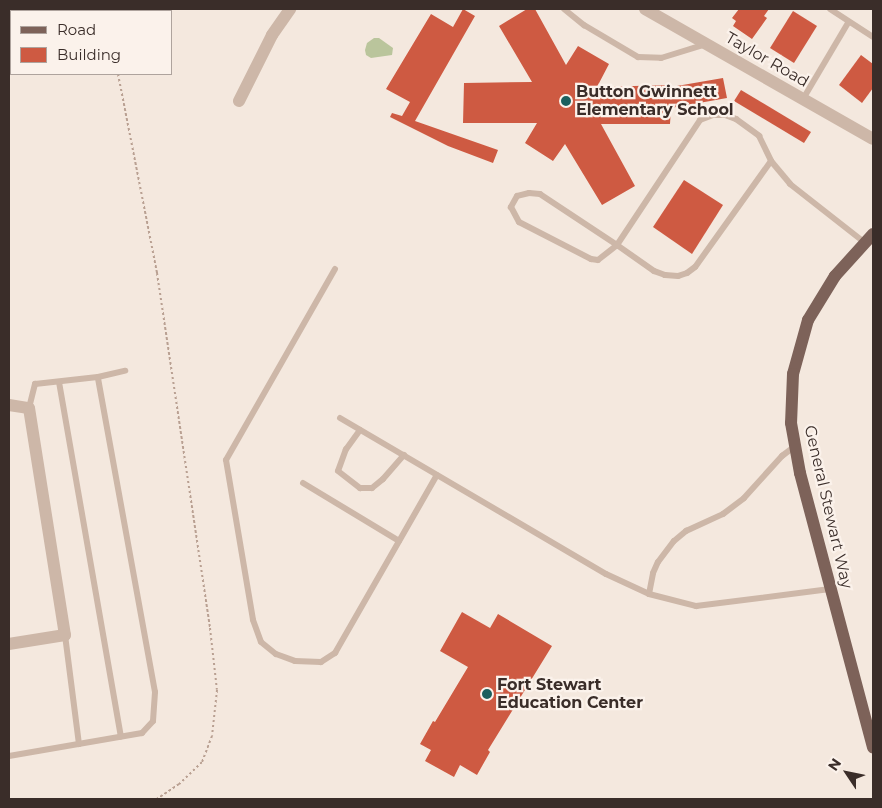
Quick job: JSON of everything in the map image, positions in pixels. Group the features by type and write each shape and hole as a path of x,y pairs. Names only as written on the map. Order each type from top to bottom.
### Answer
{"main road":[{"name":"General Stewart Way","path":"869,238 824,292 812,313 801,339 793,374 791,399 794,447 873,747"}],"street":[{"path":"239,101 272,35 290,9"},
{"name":"Taylor Road","path":"645,9 873,140"},
{"path":"9,405 29,408 65,635 9,644"}],"lane":[{"path":"564,9 584,25 638,57 661,58 706,44"},
{"path":"830,9 848,23 873,37"},
{"path":"803,99 848,23"},
{"path":"771,161 695,267 687,273 664,275 617,244 540,194 529,193 517,196 511,207 520,222 591,259 598,260 617,244 700,120 706,117 725,114 748,127 759,136 771,161 790,184 869,238"},
{"path":"335,269 226,460 253,620 261,642 276,654 295,661 322,662 335,653 437,475"},
{"path":"29,408 35,384 98,377 125,371"},
{"path":"9,756 142,733 153,721 154,692 98,377"},
{"path":"59,382 121,737"},
{"path":"340,418 606,574 649,594 696,606 830,589"},
{"path":"360,430 346,449 338,471 360,488 372,488 383,480 404,455"},
{"path":"649,594 653,573 658,562 674,541 686,531 723,514 744,498 782,456 794,447"},
{"path":"303,483 399,541"},
{"path":"65,635 79,744"}],"path":[{"path":"118,75 157,273 210,628 217,690 212,736 202,762 179,784 158,799"}],"green space":[{"path":"374,38 379,38 393,48 392,55 371,58 366,55 367,43"}],"building":[{"path":"463,9 475,16 415,121 498,150 493,163 448,146 390,117 392,113 402,116 410,102 386,89 431,14 453,27"},
{"path":"527,9 535,9 566,65 578,46 609,64 597,87 671,85 671,87 723,78 727,98 671,108 670,124 601,124 635,186 602,205 565,144 553,161 525,143 537,123 463,123 464,83 532,82 499,26"},
{"path":"739,9 769,9 764,16 767,18 752,39 733,26 736,21 732,18"},
{"path":"793,11 817,26 794,63 770,48"},
{"path":"861,55 873,64 873,88 862,103 839,85"},
{"path":"741,90 811,132 804,143 734,101"},
{"path":"684,180 723,205 692,254 653,227"},
{"name":"Fort Stewart Education Center","path":"462,612 490,628 498,614 552,646 488,750 490,752 477,775 460,765 454,777 425,761 431,750 420,744 468,667 440,651"}],"place":[{"name":"Button Gwinnett Elementary School","path":"566,101"},
{"name":"Fort Stewart Education Center","path":"487,694"}]}
